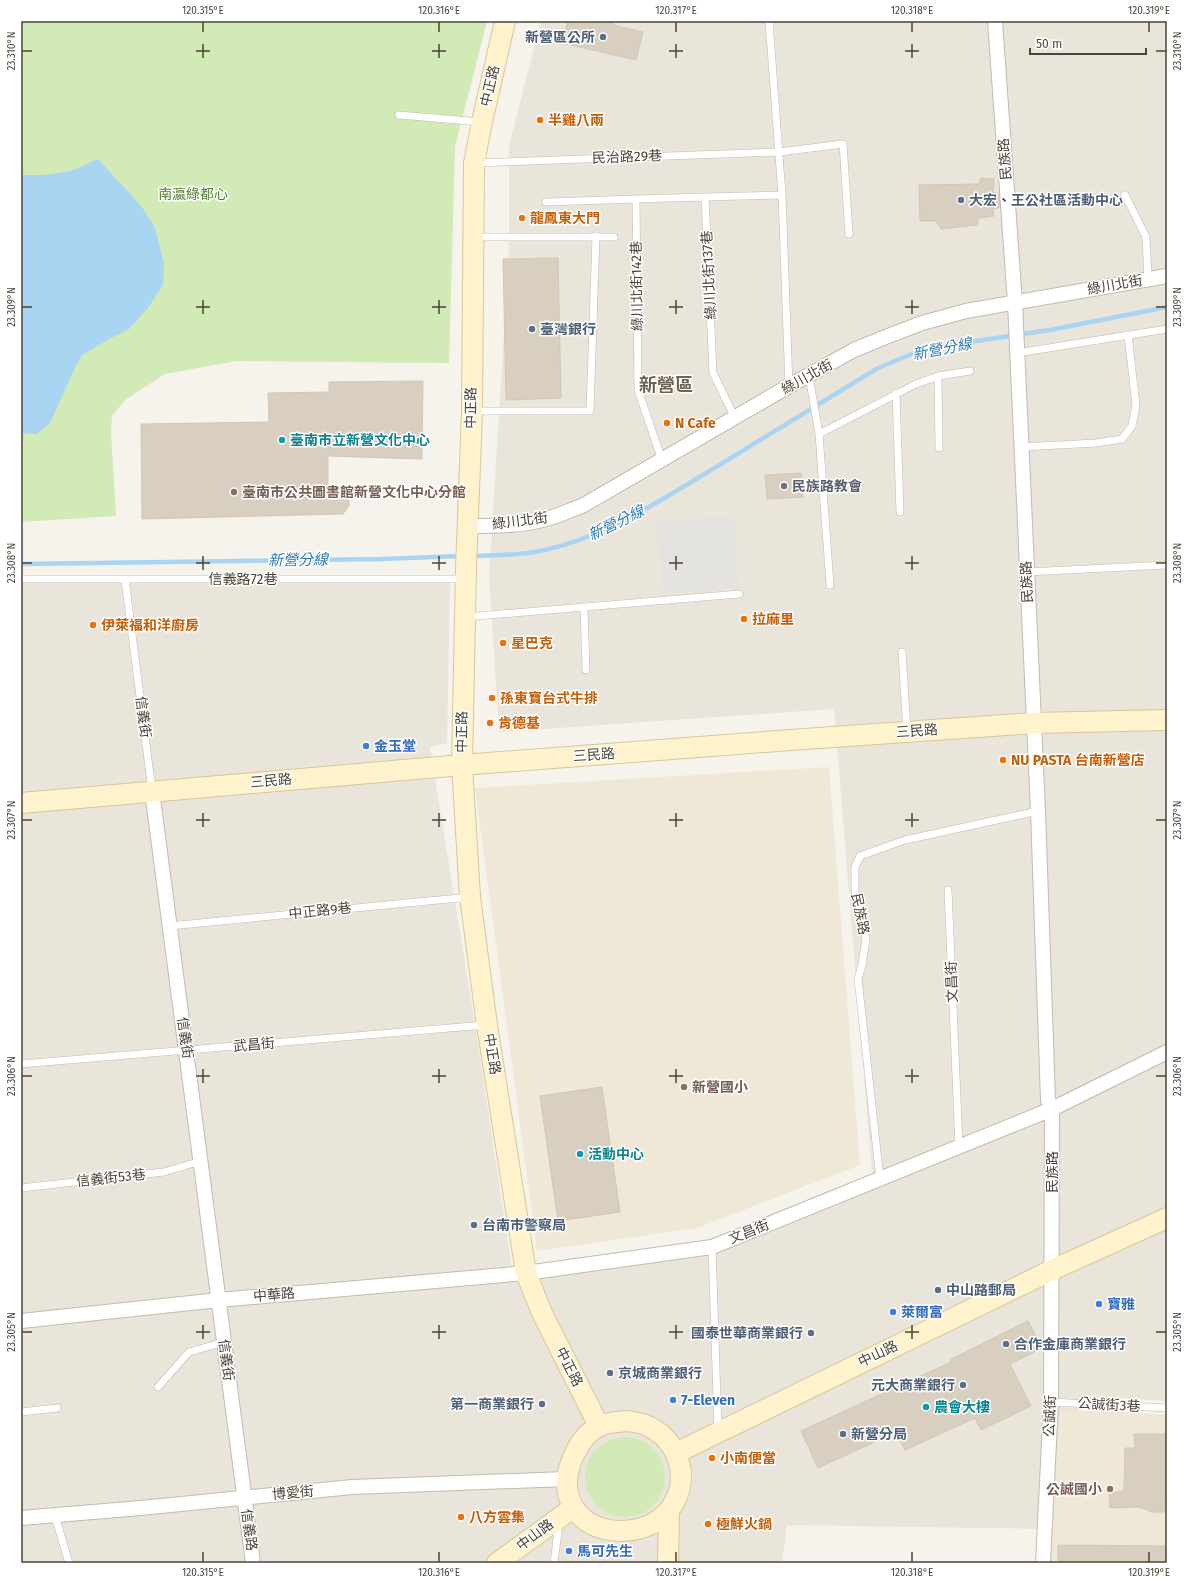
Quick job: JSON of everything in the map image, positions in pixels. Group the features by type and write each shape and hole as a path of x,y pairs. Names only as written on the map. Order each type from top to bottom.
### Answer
{"street":[{"name":"中正路","path":"505,21 474,163 472,410 467,530 462,765 470,896 487,1025 526,1273 542,1313 599,1426"},
{"name":"民族路","path":"994,21 1015,303 1016,353 1038,811 1048,1100 1052,1109 1052,1270"},
{"name":"綠川北街","path":"467,530 528,523 552,517 582,506 854,350 922,323 966,311 1167,276"},
{"name":"三民路","path":"21,803 462,765 908,732 1034,723 1167,720"},
{"name":"信義街","path":"152,792 244,1498"},
{"name":"文昌街","path":"526,1273 712,1247 1052,1109 1167,1052"},
{"name":"中山路","path":"676,1453 1052,1270 1167,1218"},
{"name":"公誠街","path":"1043,1563 1051,1402 1052,1270"},
{"name":"中華路","path":"21,1321 219,1300 526,1273"},
{"path":"628,1421 643,1424 657,1432 676,1453 681,1466 679,1493 669,1512 644,1528 629,1531 610,1530 595,1526 581,1517 566,1512 566,1479 569,1466 579,1444 599,1426 613,1422 628,1421"},
{"name":"博愛街","path":"21,1518 352,1487 566,1479"},
{"name":"信義路","path":"244,1498 253,1563"},
{"name":"中山路","path":"497,1563 566,1512"},
{"path":"668,1563 669,1512"}],"lane":[{"path":"769,21 782,195 789,386"},
{"path":"399,115 482,122"},
{"name":"民治路29巷","path":"474,163 779,152 843,144 848,234"},
{"path":"546,202 782,195"},
{"path":"1125,195 1146,237 1148,279"},
{"name":"綠川北街137巷","path":"705,197 713,373 735,418"},
{"name":"綠川北街142巷","path":"636,199 638,390 662,460"},
{"path":"472,410 590,410 596,236"},
{"path":"473,237 614,237"},
{"path":"1016,353 1167,329"},
{"path":"1021,447 1122,439 1132,426 1136,405 1128,335"},
{"path":"819,434 916,384 938,376 970,371"},
{"path":"809,376 819,434 830,585"},
{"path":"938,376 939,448"},
{"path":"896,393 900,512"},
{"path":"1026,572 1167,565"},
{"name":"信義路72巷","path":"21,579 466,574"},
{"name":"信義街","path":"125,579 152,792"},
{"path":"465,617 739,594"},
{"path":"584,607 586,670"},
{"path":"902,652 908,732"},
{"name":"民族路","path":"880,1179 858,979 862,965 866,938 855,892 855,867 860,856 905,840 1038,811"},
{"name":"文昌街","path":"948,890 959,1146"},
{"name":"中正路9巷","path":"169,926 470,896"},
{"name":"武昌街","path":"21,1064 487,1025"},
{"name":"信義街53巷","path":"21,1188 164,1172 201,1161"},
{"path":"712,1247 718,1432"},
{"path":"158,1387 189,1352 224,1342"},
{"name":"公誠街3巷","path":"1051,1402 1167,1408"},
{"path":"21,1412 57,1408"},
{"path":"554,1563 566,1512"},
{"path":"55,1516 69,1563"}],"shaded area":[{"path":"541,21 1167,21 1167,1401 1082,1396 1044,1529 787,1525 782,1563 21,1563 21,575 450,576 447,743 430,747 475,1025 513,1275 703,1245 872,1175 834,709 499,732 489,576 509,250 509,146"},
{"path":"735,515 739,588 662,593 657,520"},
{"name":"新營國小","path":"829,767 860,1165 697,1228 537,1251 475,788"},
{"name":"公誠國小","path":"1105,1410 1167,1415 1167,1563 1048,1563 1060,1411"}],"green space":[{"name":"南瀛綠都心","path":"21,21 487,21 455,147 449,363 236,361 165,374 125,400 112,416 111,433 116,516 21,522"},
{"path":"625,1437 640,1440 653,1449 662,1462 665,1477 662,1492 653,1505 640,1514 625,1517 610,1514 597,1505 588,1492 585,1477 588,1462 597,1449 610,1440"}],"water":[{"path":"98,159 142,207 155,228 164,264 163,285 148,308 129,329 82,355 50,423 37,434 21,433 21,175 45,175 71,171"}],"building":[{"name":"新營區公所","path":"568,21 614,21 613,25 643,32 636,60 562,43"},
{"name":"大宏、王公社區活動中心","path":"981,178 994,179 993,192 999,194 1000,207 993,209 994,216 978,218 977,225 941,229 936,221 920,221 919,185 979,184"},
{"name":"臺灣銀行","path":"558,258 561,398 506,400 503,259"},
{"name":"臺南市立新營文化中心","path":"423,381 422,459 328,456 328,491 343,491 349,498 349,506 343,514 142,519 141,424 269,422 268,393 329,392 329,382"},
{"name":"民族路教會","path":"801,473 803,497 767,499 765,475"},
{"name":"活動中心","path":"602,1087 620,1212 558,1221 540,1096"},
{"path":"1028,1321 1042,1348 1010,1364 1031,1406 981,1430 975,1418 905,1450 896,1432 818,1468 801,1431 951,1362 950,1360"},
{"path":"1134,1434 1167,1434 1167,1502 1165,1502 1165,1512 1152,1512 1139,1507 1110,1508 1109,1493 1124,1491 1125,1448 1135,1448"},
{"path":"1058,1545 1167,1546 1167,1563 1058,1563"}],"waterway":[{"name":"新營分線","path":"470,556 531,553 564,545 611,527 678,490 878,368 914,353 949,345 1050,330 1167,307"},
{"name":"新營分線","path":"21,564 381,559 461,556"}],"place":[{"name":"新營區公所","path":"603,37"},
{"name":"半雞八兩","path":"540,120"},
{"name":"大宏、王公社區活動中心","path":"961,200"},
{"name":"龍鳳東大門","path":"522,218"},
{"name":"臺灣銀行","path":"532,329"},
{"name":"N Cafe","path":"667,423"},
{"name":"臺南市立新營文化中心","path":"282,440"},
{"name":"民族路教會","path":"784,486"},
{"name":"臺南市公共圖書館新營文化中心分館","path":"234,492"},
{"name":"拉麻里","path":"744,619"},
{"name":"伊萊福和洋廚房","path":"93,625"},
{"name":"星巴克","path":"503,643"},
{"name":"孫東寶台式牛排","path":"492,698"},
{"name":"肯德基","path":"490,723"},
{"name":"金玉堂","path":"366,746"},
{"name":"NU PASTA 台南新營店","path":"1003,760"},
{"name":"新營國小","path":"684,1087"},
{"name":"活動中心","path":"580,1154"},
{"name":"台南市警察局","path":"474,1225"},
{"name":"中山路郵局","path":"938,1290"},
{"name":"寶雅","path":"1099,1304"},
{"name":"萊爾富","path":"893,1312"},
{"name":"國泰世華商業銀行","path":"811,1333"},
{"name":"合作金庫商業銀行","path":"1006,1344"},
{"name":"京城商業銀行","path":"610,1373"},
{"name":"元大商業銀行","path":"963,1385"},
{"name":"7-Eleven","path":"673,1400"},
{"name":"第一商業銀行","path":"542,1404"},
{"name":"農會大樓","path":"926,1407"},
{"name":"新營分局","path":"843,1434"},
{"name":"小南便當","path":"712,1458"},
{"name":"公誠國小","path":"1110,1489"},
{"name":"八方雲集","path":"461,1517"},
{"name":"極鮮火鍋","path":"708,1524"},
{"name":"馬可先生","path":"569,1551"}],"district":[{"name":"新營區","path":"666,385"}]}
